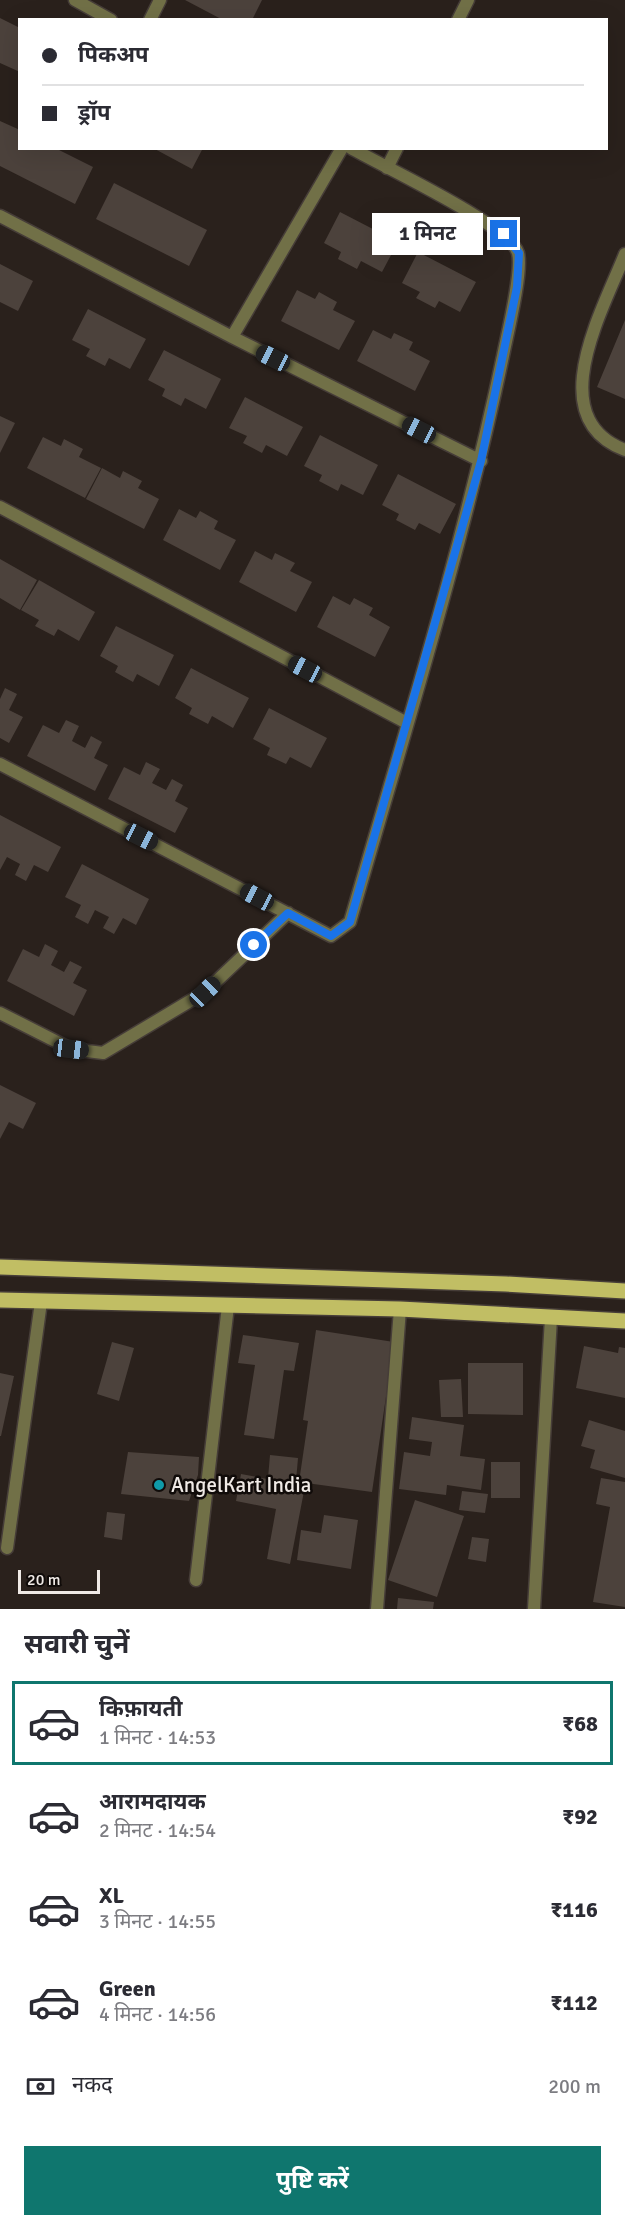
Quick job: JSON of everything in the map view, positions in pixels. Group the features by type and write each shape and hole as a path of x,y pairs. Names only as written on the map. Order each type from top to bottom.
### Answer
{"main road":[{"path":"0,1267 506,1284 625,1291"},
{"path":"0,1300 400,1309 625,1321"}],"street":[{"path":"75,0 107,18"},
{"path":"151,18 160,0"},
{"path":"459,18 468,0"},
{"path":"232,338 341,150"},
{"path":"0,764 331,936 350,922 481,461 517,287 519,253 504,234 355,150"},
{"path":"387,168 396,150"},
{"path":"0,216 232,338 481,461"},
{"path":"625,254 588,350 580,387 587,421 616,447 625,450"},
{"path":"0,507 407,723"},
{"path":"0,1013 71,1049 103,1053 205,992 288,913"},
{"path":"7,1548 40,1302"},
{"path":"196,1580 228,1306"},
{"path":"377,1609 400,1309"},
{"path":"534,1609 551,1318"}],"building":[{"path":"185,0 262,0 253,18 219,18"},
{"path":"0,18 18,27 18,71 0,63"},
{"path":"0,121 18,129 18,150 59,150 93,167 75,204 0,166"},
{"path":"157,150 202,150 192,169"},
{"path":"114,183 207,230 189,266 96,219"},
{"path":"340,212 398,242 382,272 361,261 357,269 338,259 341,252 324,243"},
{"path":"418,252 476,282 460,312 439,301 435,308 416,298 420,292 402,283"},
{"path":"0,264 33,281 18,311 0,302"},
{"path":"297,290 315,299 319,292 337,302 333,310 355,321 339,350 281,321"},
{"path":"88,309 146,339 130,369 109,358 105,366 86,356 90,349 72,340"},
{"path":"625,320 625,399 597,387"},
{"path":"373,330 391,339 394,333 413,342 409,350 430,361 415,391 357,361"},
{"path":"164,350 221,379 206,409 185,398 181,406 162,396 165,389 148,380"},
{"path":"245,397 303,427 287,456 266,445 262,453 243,443 247,436 229,428"},
{"path":"0,416 15,423 0,453"},
{"path":"320,435 378,465 363,495 341,484 338,491 319,481 322,475 304,466"},
{"path":"43,437 61,446 64,439 83,449 79,457 101,468 85,498 27,468"},
{"path":"102,468 120,478 123,471 142,481 138,488 159,499 144,529 86,499"},
{"path":"398,474 456,504 440,534 419,523 415,530 396,520 399,514 382,505"},
{"path":"179,509 196,518 200,511 218,521 214,529 236,540 220,570 163,540"},
{"path":"255,551 272,560 275,553 295,563 290,571 312,582 296,612 239,582"},
{"path":"0,559 37,580 20,610 0,598"},
{"path":"39,580 95,612 79,641 58,629 54,636 35,626 39,620 21,610"},
{"path":"333,596 350,605 354,598 373,608 369,615 390,627 375,657 317,627"},
{"path":"116,626 174,655 159,686 137,674 133,682 115,672 118,666 100,656"},
{"path":"191,668 249,698 233,728 212,716 208,724 189,714 192,708 175,698"},
{"path":"5,688 17,694 9,710 23,717 9,743 0,738 0,699"},
{"path":"269,708 327,738 311,768 290,757 286,764 267,755 270,748 253,739"},
{"path":"66,720 79,726 72,741 85,748 91,736 102,742 94,758 108,765 95,791 27,756 43,725 59,733"},
{"path":"146,762 160,769 152,783 166,790 172,779 183,785 175,801 188,808 175,833 108,799 124,767 140,775"},
{"path":"0,815 61,847 48,872 34,865 26,881 15,875 20,864 7,857 0,870"},
{"path":"82,864 149,899 136,925 123,918 114,934 103,928 109,917 95,910 88,924 75,917 81,905 65,897"},
{"path":"45,944 58,951 51,965 64,972 70,961 82,967 73,983 87,990 74,1016 7,981 23,949 39,957"},
{"path":"0,1085 36,1103 23,1129 9,1122 0,1139"},
{"path":"316,1330 394,1342 372,1492 299,1482 308,1421 303,1420"},
{"path":"243,1335 299,1343 294,1371 284,1370 274,1439 244,1435 255,1365 238,1363"},
{"path":"112,1342 134,1348 119,1401 97,1394"},
{"path":"584,1346 618,1353 619,1347 625,1348 625,1398 576,1388"},
{"path":"468,1363 523,1363 523,1415 468,1414"},
{"path":"0,1373 14,1376 1,1436 0,1436"},
{"path":"461,1379 463,1417 441,1417 439,1380"},
{"path":"412,1417 464,1425 460,1456 485,1459 481,1490 447,1485 446,1495 399,1489 404,1452 430,1456 432,1442 409,1439"},
{"path":"589,1420 625,1431 625,1478 590,1468 595,1450 581,1446"},
{"name":"AngelKart India","path":"128,1452 199,1457 198,1475 189,1501 121,1494"},
{"path":"270,1455 298,1458 296,1481 268,1478"},
{"path":"491,1462 520,1462 520,1498 491,1498"},
{"path":"241,1474 305,1486 290,1564 267,1559 276,1509 236,1501"},
{"path":"601,1478 625,1482 625,1607 593,1602 610,1507 596,1504"},
{"path":"462,1491 488,1494 485,1513 459,1510"},
{"path":"415,1500 464,1516 437,1597 388,1580"},
{"path":"107,1512 125,1514 122,1540 104,1537"},
{"path":"324,1515 358,1520 351,1569 297,1560 301,1530 321,1533"},
{"path":"472,1537 489,1539 486,1562 468,1559"},
{"path":"398,1598 434,1602 433,1609 397,1609"}],"place":[{"name":"AngelKart India","path":"159,1485"}],"route":[{"path":"254,945 288,913 331,936 350,922 481,461 517,287 519,253 504,234"}]}
